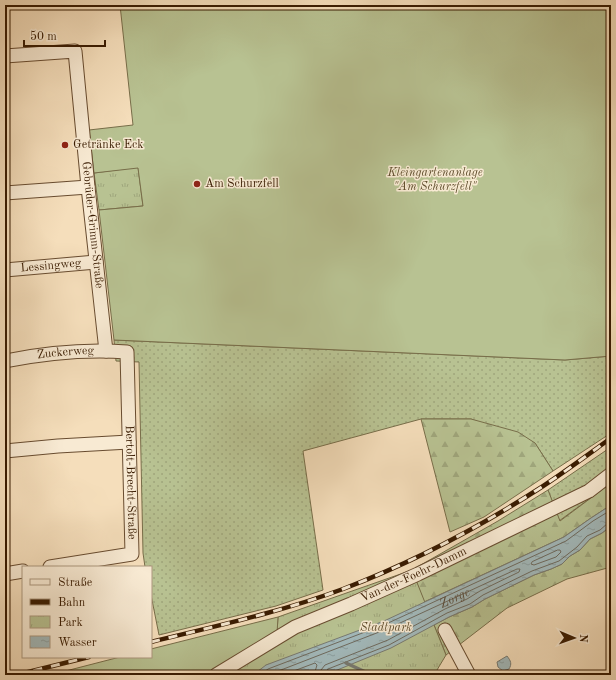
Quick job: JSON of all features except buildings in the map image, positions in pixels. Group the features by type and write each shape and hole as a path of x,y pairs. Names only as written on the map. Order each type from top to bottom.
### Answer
{"street":[{"name":"Gebrüder-Grimm-Straße","path":"5,56 75,51 106,351"},
{"path":"5,193 88,187"},
{"name":"Lessingweg","path":"5,270 96,262"},
{"name":"Zuckerweg","path":"5,361 53,353 106,351 127,352"},
{"name":"Bertolt-Brecht-Straße","path":"56,566 132,554 127,352"},
{"path":"5,451 129,442"},
{"name":"Van-der-Foehr-Damm","path":"216,675 295,627 418,574 589,491 611,474"},
{"path":"5,574 22,571"},
{"path":"445,630 469,675"}],"green space":[{"name":"Kleingartenanlage \"Am Schurzfell\"","path":"120,5 611,5 611,356 565,360 114,340 99,210 143,206 138,168 94,173 89,130 133,125"},
{"path":"138,167 143,206 99,210 94,173"},
{"path":"114,340 565,360 611,356 611,433 553,471 535,443 471,419 421,419 303,451 323,590 276,606 159,635 152,600 152,566 145,566 143,553 139,362 116,361"},
{"path":"421,419 471,419 518,432 535,443 553,471 484,517 450,532"},
{"path":"611,447 611,483 559,521 548,490"},
{"path":"611,483 611,505 564,537 424,602 412,570 498,521 548,490 560,521"},
{"path":"611,526 611,567 567,579 507,608 446,655 434,625 534,575 562,564 570,556 580,550 590,539 602,533"},
{"name":"Stadtpark","path":"412,570 446,655 434,675 212,675 277,633 278,617"},
{"path":"278,617 277,633 212,675 50,675 116,658 152,658 152,649"}],"water":[{"name":"Zorge","path":"611,505 611,526 602,533 590,539 580,550 570,556 562,564 534,575 485,599 391,648 325,675 253,675 266,665 384,621 564,537"},
{"path":"507,656 511,666 509,669 503,671 498,667 497,662"}],"waterway":[{"path":"346,663 372,675"}],"railway":[{"path":"152,642 296,605 343,589 418,557 467,532 537,490 611,438"},
{"path":"16,675 85,658"}],"place":[{"name":"Getränke Eck","path":"65,145"},
{"name":"Am Schurzfell","path":"197,184"}]}
